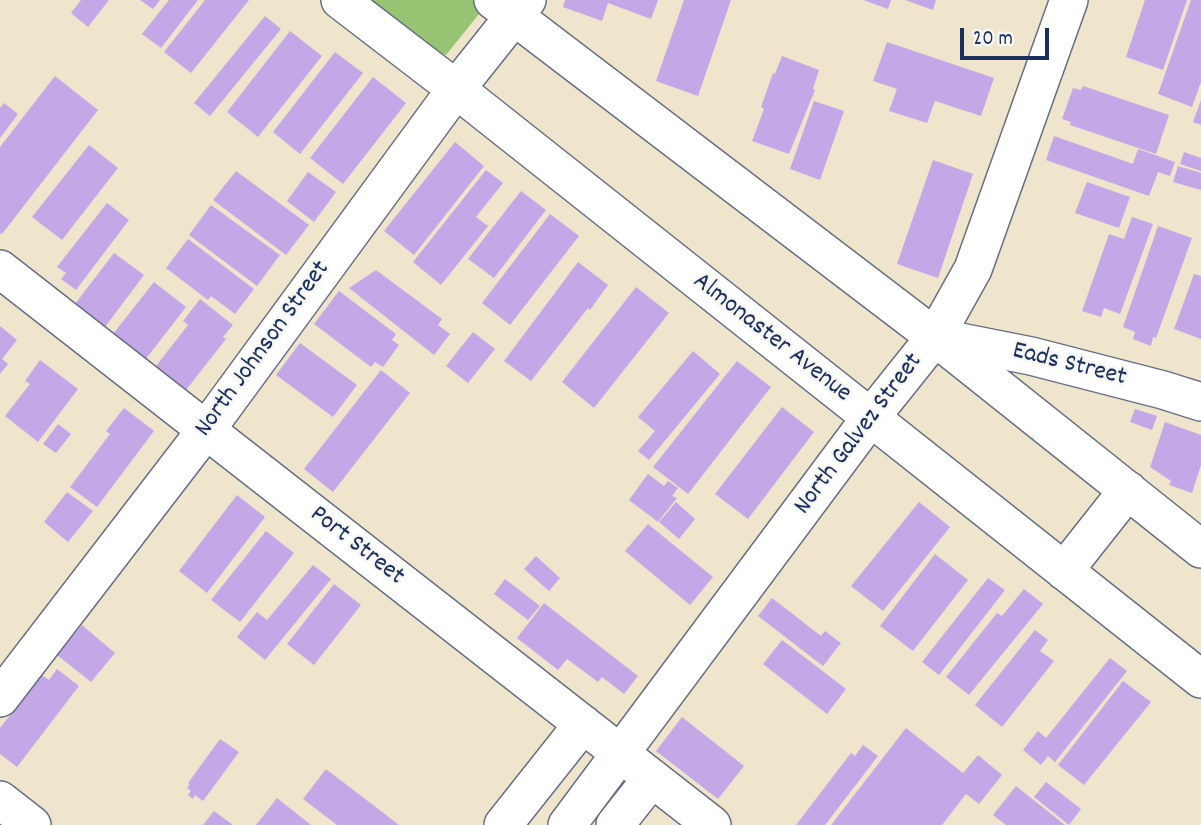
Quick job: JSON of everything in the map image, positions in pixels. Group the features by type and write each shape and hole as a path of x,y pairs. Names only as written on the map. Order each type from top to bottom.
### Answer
{"street":[{"name":"Almonaster Avenue","path":"340,0 1201,679"},
{"name":"North Galvez Street","path":"567,825 871,417 935,337 973,269 1069,0"},
{"name":"North Johnson Street","path":"0,698 206,430 456,89 511,6"},
{"path":"511,6 1201,549"},
{"name":"Port Street","path":"0,269 712,825"},
{"name":"Eads Street","path":"935,337 1031,356 1201,402"},
{"path":"1064,571 1128,490"},
{"path":"503,825 583,724"},
{"path":"615,825 652,778"},
{"path":"0,800 32,825"}],"green space":[{"path":"371,0 477,0 483,9 446,55 439,53"}],"building":[{"path":"81,0 109,0 88,27 71,13"},
{"path":"140,0 160,0 153,9"},
{"path":"169,0 198,0 161,48 142,34"},
{"path":"205,0 249,0 191,73 164,52"},
{"path":"565,0 658,0 651,19 608,3 602,21 563,7"},
{"path":"684,0 731,0 698,96 656,81"},
{"path":"863,0 891,0 888,9"},
{"path":"905,0 936,0 933,10"},
{"path":"1145,0 1187,0 1163,70 1126,57"},
{"path":"1191,0 1201,0 1201,82 1192,107 1158,94"},
{"path":"265,16 281,29 210,116 194,103"},
{"path":"290,31 322,56 258,137 227,112"},
{"path":"887,42 994,78 981,116 935,101 927,123 889,111 897,89 873,81"},
{"path":"335,52 363,73 300,154 273,132"},
{"path":"782,56 819,70 813,89 815,90 789,154 752,141 773,73 775,74"},
{"path":"55,76 98,110 2,234 0,147"},
{"path":"373,77 406,103 343,184 310,158"},
{"path":"1083,86 1169,115 1156,154 1070,125 1071,122 1062,119 1073,88 1081,90"},
{"path":"1201,100 1201,125 1193,122"},
{"path":"814,101 844,111 820,180 790,169"},
{"path":"4,103 18,114 0,138 0,108"},
{"path":"1054,136 1133,164 1138,149 1175,162 1170,176 1158,172 1149,196 1046,160"},
{"path":"455,142 484,166 414,255 384,231"},
{"path":"89,145 118,168 62,240 32,217"},
{"path":"1184,152 1201,158 1201,171 1180,164"},
{"path":"933,160 973,174 938,278 897,264"},
{"path":"1178,166 1201,173 1201,190 1173,182"},
{"path":"486,170 503,183 476,217 488,226 441,285 413,262"},
{"path":"236,171 309,225 286,255 213,200"},
{"path":"308,172 336,192 314,222 287,201"},
{"path":"1087,182 1130,197 1119,228 1075,213"},
{"path":"521,191 546,210 494,278 468,259"},
{"path":"107,203 129,220 76,290 61,279 66,273 57,267"},
{"path":"211,205 280,255 257,286 189,235"},
{"path":"550,214 579,236 510,325 482,303"},
{"path":"1132,217 1153,224 1120,314 1104,308 1101,317 1082,311 1109,234 1124,239"},
{"path":"1158,226 1192,238 1151,346 1133,339 1135,332 1123,327"},
{"path":"188,239 254,289 235,314 211,296 208,300 166,268"},
{"path":"114,253 144,275 105,327 75,304"},
{"path":"578,262 608,285 531,381 504,361"},
{"path":"376,270 442,319 438,325 450,334 434,355 349,288"},
{"path":"1194,274 1201,276 1201,339 1174,329"},
{"path":"154,282 186,307 145,360 113,334"},
{"path":"636,287 669,313 594,408 562,382"},
{"path":"339,291 396,334 392,340 399,345 383,367 375,362 371,367 314,324"},
{"path":"200,299 233,325 223,337 226,339 186,390 156,366 188,325 183,321"},
{"path":"0,326 17,340 2,359 8,364 0,374"},
{"path":"473,332 495,349 468,383 446,366"},
{"path":"300,343 357,385 333,417 276,375"},
{"path":"693,351 720,374 649,460 638,451 655,431 638,417"},
{"path":"40,360 78,389 38,442 5,416 30,384 25,381"},
{"path":"737,361 771,387 688,494 653,467"},
{"path":"381,370 410,393 333,492 304,469"},
{"path":"782,407 814,432 748,519 715,494"},
{"path":"124,408 154,431 97,507 70,487 110,434 106,431"},
{"path":"1135,409 1157,416 1152,430 1130,422"},
{"path":"1165,422 1201,435 1201,465 1192,493 1169,485 1171,481 1150,467"},
{"path":"58,424 71,434 56,453 43,444"},
{"path":"648,474 664,486 668,481 678,488 672,496 677,498 658,522 629,500"},
{"path":"67,492 93,511 68,542 44,522"},
{"path":"237,495 265,517 207,593 179,571"},
{"path":"676,502 695,519 679,539 659,522"},
{"path":"919,502 950,527 883,611 851,586"},
{"path":"648,524 713,577 690,605 625,551"},
{"path":"266,531 294,553 240,622 211,600"},
{"path":"935,554 968,580 913,651 880,626"},
{"path":"536,556 560,578 549,591 524,569"},
{"path":"313,565 331,579 265,660 237,637 257,612 267,620"},
{"path":"988,578 1005,590 939,675 922,662"},
{"path":"505,579 540,606 528,620 494,594"},
{"path":"334,584 361,605 314,665 287,644"},
{"path":"1024,589 1043,604 969,695 946,677 997,613 1002,616"},
{"path":"772,598 821,636 825,631 841,643 823,666 758,616"},
{"path":"544,603 638,676 624,694 602,677 598,682 567,659 558,670 517,638"},
{"path":"82,625 115,653 91,682 57,655"},
{"path":"1035,630 1048,640 1040,651 1054,661 1002,727 975,705"},
{"path":"782,640 846,689 827,714 763,664"},
{"path":"1110,658 1127,671 1055,762 1048,756 1041,765 1023,750 1038,731 1046,738"},
{"path":"57,669 79,686 17,767 0,754 0,728 42,675 49,680"},
{"path":"1123,681 1151,702 1084,785 1058,765"},
{"path":"682,717 744,766 718,799 656,751"},
{"path":"906,728 963,773 978,755 1002,775 979,804 966,794 942,825 831,825"},
{"path":"220,739 239,752 203,801 195,795 193,799 188,795 191,791 187,788 190,784 188,783"},
{"path":"863,745 878,756 825,825 796,825 851,753 855,756"},
{"path":"326,769 399,825 337,825 303,799"},
{"path":"1046,782 1081,809 1069,825 1034,797"},
{"path":"1016,786 1065,825 1006,825 993,815"},
{"path":"277,798 311,825 256,825"},
{"path":"214,811 233,825 203,825"}]}
